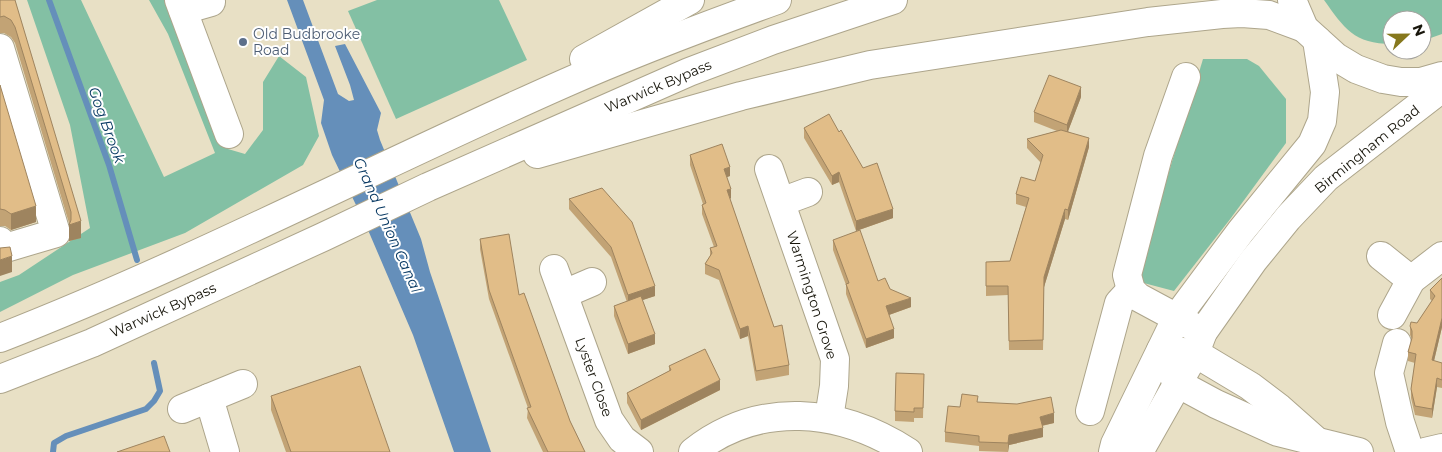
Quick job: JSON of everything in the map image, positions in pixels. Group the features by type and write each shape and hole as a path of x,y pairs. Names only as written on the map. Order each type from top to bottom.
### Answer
{"main road":[{"path":"444,139 690,0"},
{"path":"0,338 67,312 564,84 688,32 778,0"},
{"name":"Warwick Bypass","path":"0,379 92,343 437,183 689,72 773,40 893,0"},
{"path":"1113,452 1115,444 1177,317 1241,231 1312,144 1322,122 1325,92 1311,34 1292,0"},
{"path":"211,2 181,5 229,134"},
{"path":"437,183 741,96 870,65 1148,22 1222,14 1269,15 1311,34 1336,57 1356,69 1383,79 1421,82 1442,76"},
{"path":"0,48 56,233 2,249 0,241"},
{"path":"1186,77 1158,156 1128,268 1128,280 1131,290 1138,297 1177,317 1199,343 1315,440"},
{"name":"Birmingham Road","path":"1139,452 1199,343 1253,261 1288,218 1326,178 1442,88"},
{"name":"Warmington Grove","path":"769,169 834,358 834,386 829,418"},
{"path":"781,202 808,192"},
{"path":"1381,256 1411,280"},
{"path":"1392,315 1411,280 1442,256"},
{"name":"Lyster Close","path":"592,282 559,281 609,420 622,439 639,452"},
{"path":"1098,406 1119,303 1131,290"},
{"path":"1161,350 1199,343"},
{"path":"1397,343 1389,372 1400,422 1410,452"},
{"path":"1161,350 1178,383 1216,404 1278,432 1359,452"},
{"path":"182,409 243,384"},
{"path":"209,398 225,452"},
{"path":"693,452 720,434 762,419 803,416 829,418 848,423 867,430 908,452"},
{"path":"1425,452 1442,448"}],"green space":[{"path":"27,0 81,0 164,177 215,153 168,34 149,0 174,0 228,149 245,154 263,130 263,82 279,56 306,77 319,136 303,165 185,233 73,275 0,312 0,282 19,275 90,228 70,125"},
{"path":"377,0 499,0 527,60 396,119 348,11"},
{"path":"1324,0 1442,0 1442,34 1432,38 1432,10 1382,10 1382,43 1368,41 1359,37 1338,19"},
{"path":"1203,59 1247,59 1259,66 1286,99 1286,143 1174,291 1136,281"}],"water":[{"name":"Grand Union Canal","path":"287,0 303,0 338,94 349,101 354,100 335,46 345,44 381,113 377,130 380,140 421,239 430,272 491,452 454,452 413,335 368,230 332,155 321,123 324,100"}],"building":[{"path":"0,0 15,0 81,221 69,225 71,212 15,27 11,20 4,16 0,17"},
{"path":"1049,75 1081,87 1067,125 1034,112"},
{"path":"0,85 36,206 11,214 0,209"},
{"path":"829,114 839,132 841,130 863,168 877,163 893,209 856,221 839,172 832,176 804,128"},
{"path":"1061,130 1089,138 1068,210 1065,209 1044,277 1043,340 1009,341 1008,286 986,286 986,262 1010,261 1029,198 1016,194 1021,177 1035,181 1043,155 1027,139"},
{"path":"722,144 730,167 724,169 731,189 727,190 774,327 782,325 789,365 756,371 748,326 740,329 719,270 705,264 712,253 710,248 717,246 702,205 706,203 690,155"},
{"path":"602,188 632,222 655,286 628,295 611,247 569,199"},
{"path":"860,230 878,281 885,278 890,289 911,298 886,306 894,329 866,339 846,284 849,283 833,240"},
{"path":"509,234 519,295 524,293 570,421 585,452 548,452 527,408 531,407 489,290 480,239"},
{"path":"10,247 12,256 0,260 0,248"},
{"path":"1442,278 1442,318 1432,360 1442,363 1442,380 1437,378 1432,409 1415,406 1411,389 1416,354 1408,352 1412,338 1411,322 1417,323 1435,296 1430,290"},
{"path":"641,296 655,334 628,344 614,306"},
{"path":"705,349 720,380 641,420 627,393 671,370 669,366"},
{"path":"360,366 390,452 291,452 271,396"},
{"path":"896,373 924,374 923,408 914,408 914,412 895,411"},
{"path":"962,394 978,396 977,402 1017,404 1051,397 1054,413 1040,417 1043,428 1009,435 1008,443 979,442 979,436 945,432 948,406 960,407"},
{"path":"164,436 170,452 117,452"}],"waterway":[{"name":"Gog Brook","path":"49,0 109,165 137,260"},
{"name":"Gog Brook","path":"53,452 54,443 66,436 146,409 160,391 154,363"}],"place":[{"name":"Old Budbrooke Road","path":"243,42"}]}
